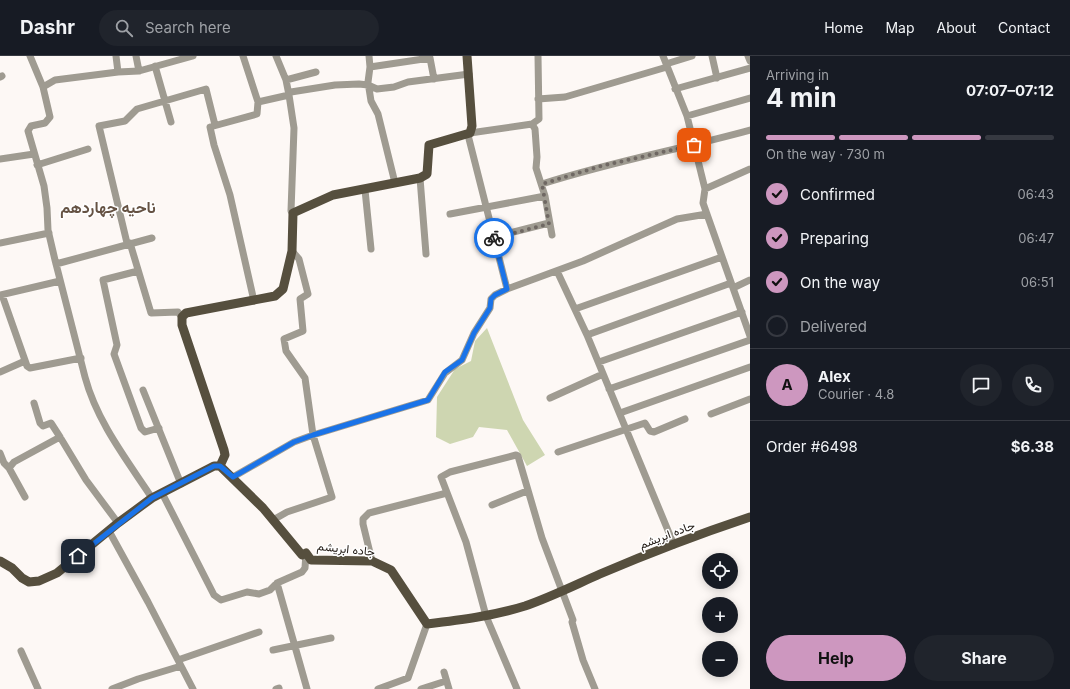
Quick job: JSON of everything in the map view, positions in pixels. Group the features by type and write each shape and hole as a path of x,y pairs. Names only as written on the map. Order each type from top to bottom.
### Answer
{"main road":[{"path":"0,560 29,582 39,581 57,573 118,523 152,498 214,466 220,466 225,455 224,450 182,325 182,317 186,313 275,296 283,289 292,251 293,213 333,195 365,190 420,178 427,174 429,145 469,134 472,126 468,56"},
{"name":"جاده ابریشم","path":"220,466 233,477 302,555 306,553 311,560 372,561 391,570 427,624 486,616 523,606 674,545 750,517"}],"street":[{"path":"30,56 43,87 50,117 45,123 29,128 34,154 44,186 49,233 56,264 90,395 106,429 152,498"},
{"path":"116,56 118,72"},
{"path":"136,56 139,71"},
{"path":"43,87 55,80 118,72 139,71 156,66 170,59 193,56"},
{"path":"244,56 258,102 257,114 210,127 214,145 230,195 254,301"},
{"path":"276,56 286,80 294,128 291,211 293,213"},
{"path":"369,56 370,67 368,85 371,101 378,114 395,183"},
{"path":"507,289 469,134 532,124 539,119 538,56"},
{"path":"663,56 687,116 705,189 703,203 750,336"},
{"path":"538,99 565,97 692,56"},
{"path":"712,56 717,78"},
{"path":"748,56 750,61"},
{"path":"370,67 430,58 434,79"},
{"path":"156,66 164,101 171,122"},
{"path":"676,89 750,68"},
{"path":"286,80 316,72"},
{"path":"258,102 289,95 291,92 310,88 336,85 368,85 377,88 394,87 408,82 469,74"},
{"path":"182,317 178,312 151,313 129,243 100,126 125,120 137,109 206,89 215,125"},
{"path":"687,116 750,98"},
{"path":"532,124 534,129 537,157 536,168 545,196 552,235"},
{"path":"542,184 601,166 694,145 750,130"},
{"path":"37,165 88,149"},
{"path":"0,159 34,154"},
{"path":"705,189 750,169"},
{"path":"420,178 426,254"},
{"path":"365,190 371,249"},
{"path":"450,214 545,196"},
{"path":"233,477 294,442 428,400 445,372 462,360 474,333 490,308 491,299 495,295 507,289 557,271 677,219 707,214"},
{"path":"494,237 549,224"},
{"path":"0,243 49,233"},
{"path":"56,264 152,238"},
{"path":"272,520 287,512 332,498 313,435 305,378 286,351 284,339 303,332 300,299 308,294 299,259 292,251"},
{"path":"575,309 722,258"},
{"path":"138,271 103,280 117,345 114,354 141,428 145,432 159,428"},
{"path":"557,271 620,413 674,545"},
{"path":"587,336 750,280"},
{"path":"60,281 1,295 27,366 30,368 81,358"},
{"path":"598,362 742,312"},
{"path":"610,390 750,340"},
{"path":"0,372 25,361"},
{"path":"620,413 750,367"},
{"path":"550,398 603,374"},
{"path":"144,390 181,484"},
{"path":"711,414 750,399"},
{"path":"34,403 40,423 43,426 51,423 86,480 118,523"},
{"path":"558,452 646,423 650,431 654,432 685,419"},
{"path":"4,465 14,462 60,437"},
{"path":"0,453 4,465 24,497"},
{"path":"517,689 486,616 474,566 442,476 474,465 516,455 518,456 542,538 573,620 572,622 583,660 595,689"},
{"path":"492,505 527,491"},
{"path":"162,493 214,596 218,599 221,600 248,592 259,594 270,590 277,583 302,572 305,568 306,553"},
{"path":"372,561 363,524 365,516 447,493"},
{"path":"109,531 180,663 192,689"},
{"path":"277,583 307,689"},
{"path":"378,689 408,678 427,624"},
{"path":"112,689 259,632"},
{"path":"273,650 294,644 331,638"},
{"path":"21,651 38,689"},
{"path":"444,672 449,689"},
{"path":"421,689 446,681"}],"green space":[{"path":"487,328 523,420 545,455 527,466 507,430 479,427 473,437 450,444 436,437 437,397 455,369 471,361 475,341"}],"way so far":[{"path":"494,238 549,224 542,184 601,166 694,145"}],"district":[{"name":"ناحیه چهاردهم","path":"108,207"}],"route":[{"path":"78,556 118,523 152,498 214,466 220,466 233,477 294,442 428,400 445,372 462,360 474,333 490,308 491,299 495,295 507,289 494,238"}]}
